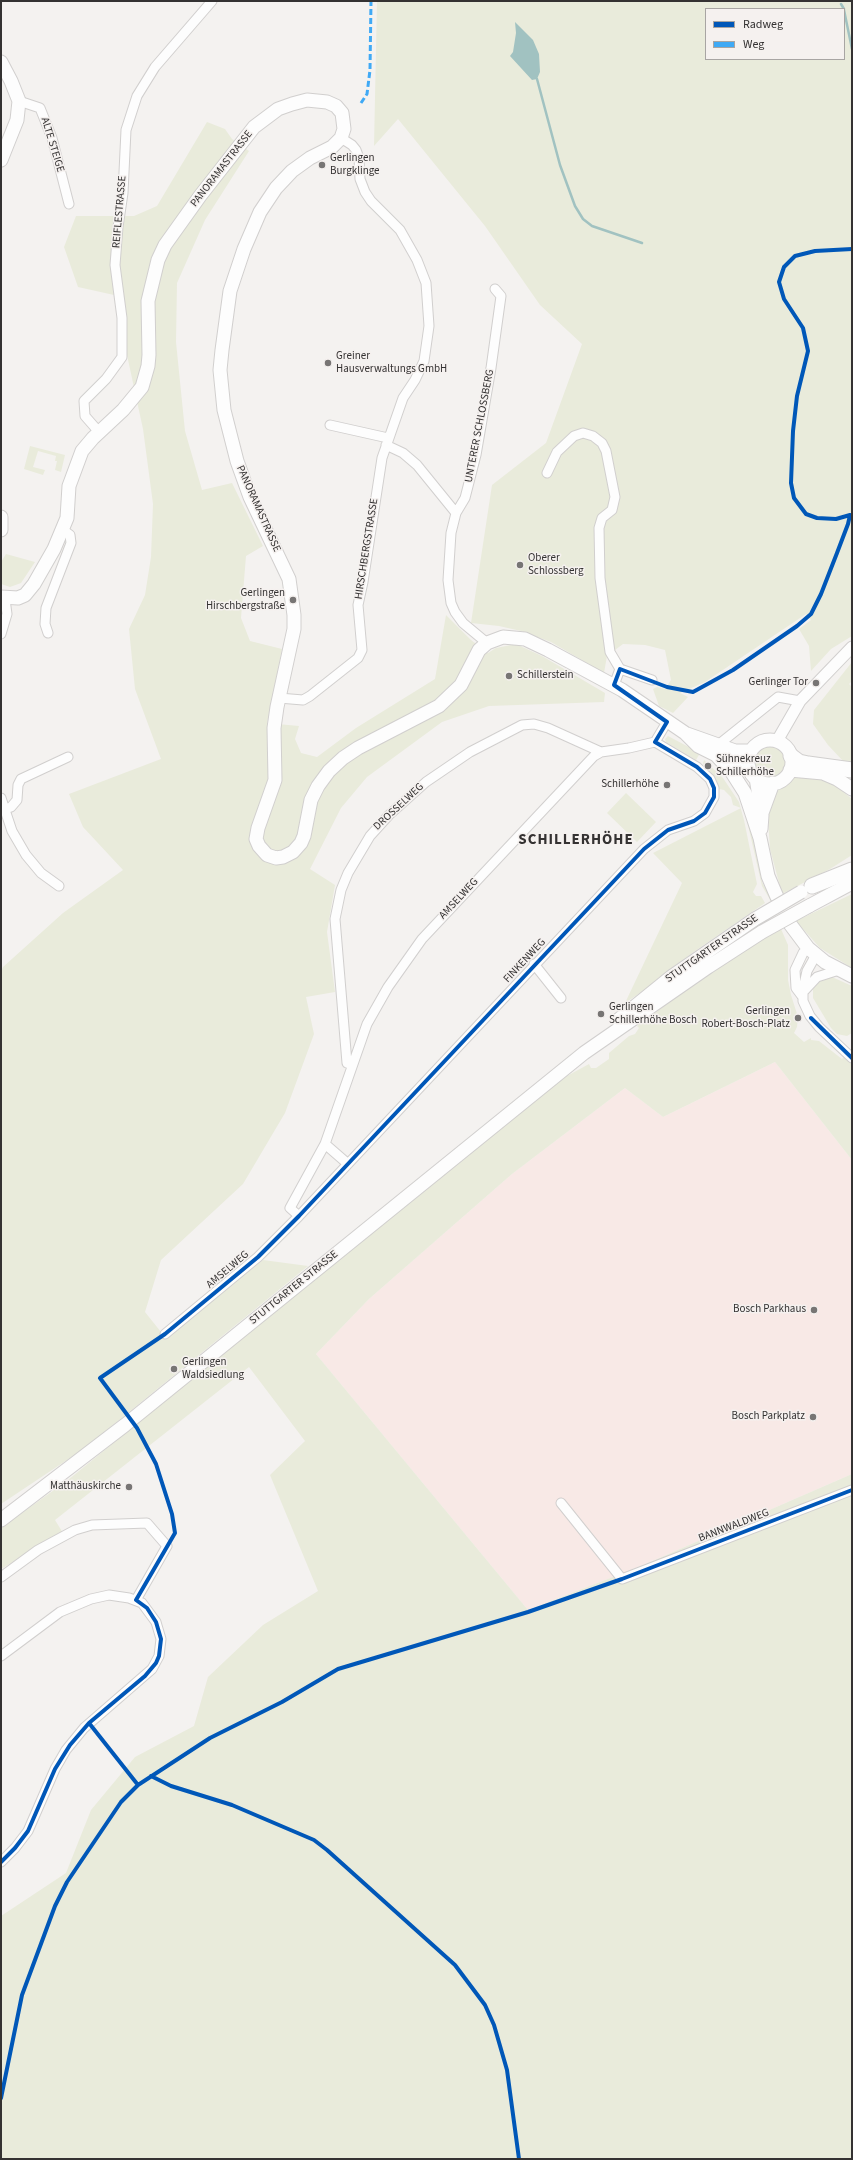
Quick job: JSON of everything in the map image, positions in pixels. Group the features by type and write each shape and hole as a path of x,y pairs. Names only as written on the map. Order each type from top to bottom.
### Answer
{"highway":[{"path":"791,763 799,762 852,770"},
{"path":"807,889 852,870"}],"main road":[{"path":"1,62 12,81 19,101 17,120 1,160"},
{"name":"PANORAMASTRASSE","path":"3,598 18,598 25,595 34,584 67,518 69,486 74,467 84,448 123,410 142,387 148,366 148,301 158,260 176,229 243,139 254,127 278,109 307,100 318,100 336,106 342,113 344,125 341,138 332,147 310,158 292,171 276,188 260,212 244,249 230,291 220,370 224,410 237,462 245,486 289,579 293,600 294,630 274,728 275,780 258,828 256,839 266,855 283,858 293,852 302,843 311,800 318,786 329,771 343,758 358,748 429,712 447,700 460,685 473,660 487,643"},
{"path":"1,517 1,530"},
{"path":"487,643 503,637 525,639 614,685 685,733 716,749 744,763 761,781 773,783 786,776 791,763 786,747 777,741 764,741 751,751 716,749"},
{"path":"716,749 745,793 760,838 768,876 777,897"},
{"path":"751,751 752,773 762,815"},
{"path":"791,763 838,779 852,789"},
{"path":"760,838 762,815 773,783"},
{"name":"STUTTGARTER STRASSE","path":"1,1520 125,1425 584,1053 754,919 807,889 829,874 852,863"},
{"name":"STUTTGARTER STRASSE","path":"670,986 762,932 852,883"},
{"path":"790,924 812,951 839,970 852,976"}],"street":[{"name":"REIFLESTRASSE","path":"99,432 86,416 84,401 106,379 122,358 122,318 115,265 118,227 123,193 126,130 137,96 155,67 212,1"},
{"name":"ALTE STEIGE","path":"19,101 40,108 52,138 69,204"},
{"name":"HIRSCHBERGSTRASSE","path":"278,703 302,700 310,696 358,658 362,650 358,605 364,582 382,458 403,398 415,380 424,361 429,326 426,284 417,260 400,230 371,201 365,192 360,179 359,158 356,150 341,138"},
{"name":"UNTERER SCHLOSSBERG","path":"487,643 463,623 451,603 448,580 449,551 456,513 465,498 476,455 483,416 501,296 495,289"},
{"path":"330,426 387,442 403,453 417,465 456,513"},
{"path":"547,473 557,452 574,436 583,433 593,436 602,443 606,451 615,497 612,510 602,518 599,528 600,578 610,652 620,669 652,680"},
{"path":"48,633 45,624 46,608 71,543 70,535 62,530"},
{"path":"1,634 7,614 3,598"},
{"path":"777,741 800,702 852,647"},
{"path":"614,685 620,669"},
{"path":"716,749 778,697 800,702"},
{"path":"601,752 655,742 668,722"},
{"name":"DROSSELWEG","path":"352,1065 347,1063 335,919 340,896 348,873 370,836 394,809 426,782 470,752 522,725 534,724 548,728 601,752"},
{"name":"FINKENWEG","path":"299,1216 534,964 655,840 668,830 700,818 710,808 714,792 712,783 707,775 697,767 655,742"},
{"name":"AMSELWEG","path":"165,1334 258,1257 299,1216 290,1208 325,1144 352,1065 371,1018 388,987 422,939 568,783 601,752"},
{"path":"5,810 14,804 21,779 68,757"},
{"path":"1,798 12,831 26,855 41,873 59,886"},
{"path":"812,951 802,996 811,1018 852,1058"},
{"path":"534,964 561,998"},
{"path":"802,996 808,985 817,977 839,970"},
{"path":"325,1144 348,1164"},
{"name":"BANNWALDWEG","path":"560,1503 622,1578 852,1490"},
{"path":"1,1577 38,1550 76,1530 92,1525 147,1523 167,1546 136,1600"},
{"path":"1,1656 51,1617 80,1602 109,1595 136,1600 152,1615 159,1630 160,1648 156,1663 145,1676 89,1723 70,1744 55,1769 28,1830 15,1848 1,1862"}],"shaded area":[{"path":"775,1062 852,1160 852,1474 641,1566 528,1610 316,1354 369,1299 512,1174 625,1088 663,1117"}],"green space":[{"path":"377,1 852,1 852,636 831,649 811,671 809,646 799,629 811,620 806,614 705,682 680,693 688,697 673,713 659,706 653,689 657,687 665,689 671,680 665,650 645,645 623,644 607,656 604,673 551,642 521,631 499,626 471,623 492,485 546,443 582,344 540,305 485,226 398,119 374,146"},
{"path":"207,122 225,129 232,139 249,151 205,220 177,283 176,342 185,431 202,490 232,483 263,546 246,556 241,618 250,641 282,649 267,723 299,726 295,739 301,753 317,757 356,728 435,679 446,615 471,640 488,653 496,648 516,644 542,656 605,693 604,702 489,706 442,722 367,777 341,808 310,869 335,885 327,932 335,992 306,997 314,1034 285,1113 243,1184 161,1260 145,1312 165,1337 263,1260 308,1266 85,1448 1,1504 1,971 3,967 63,913 123,870 83,827 69,794 161,759 135,689 129,629 145,595 151,557 153,504 143,429 114,295 78,287 64,247 76,216 134,216 157,206"},
{"path":"30,446 65,455 61,472 55,470 57,461 55,461 56,456 38,451 33,467 45,470 43,475 24,469"},
{"path":"6,554 35,562 21,583 10,587 1,584 1,562"},
{"path":"852,662 852,681 849,684 852,687 852,764 843,761 828,745 813,724 814,710"},
{"path":"668,736 700,753 696,760 666,742 665,739"},
{"path":"771,746 782,751 787,762 782,773 771,778 760,773 755,762 760,751"},
{"path":"706,753 726,770 744,798 762,882 788,930 762,886 742,799 728,775"},
{"path":"704,760 723,778 739,802 741,808 733,805 731,797 724,790 719,789 715,777 703,764"},
{"path":"810,775 831,782 852,799 852,855 830,869 782,894 770,849 768,819 771,800 777,789 793,778"},
{"path":"626,793 656,822 637,842 607,813"},
{"path":"741,808 757,884 753,892 756,896 761,896 765,903 695,951 657,979 649,987 625,1003 682,883 653,853"},
{"path":"852,894 852,968 820,948 796,921"},
{"path":"781,929 788,945 788,980 798,1017 797,1027 794,1033 804,1042 811,1038 811,1040 819,1041 842,1059 852,1048 852,1160 775,1062 663,1117 625,1088 512,1174 369,1299 316,1354 528,1610 641,1566 852,1474 852,2159 1,2159 1,1916 66,1873 91,1810 135,1757 194,1726 208,1677 263,1625 318,1591 270,1475 305,1441 249,1367 55,1520 63,1533 1,1569 1,1528 68,1480 521,1110 567,1076 589,1064 591,1068 596,1068 609,1059 609,1053 629,1036 635,1034 639,1028 637,1026 648,1016 646,1020 682,992 765,937"},
{"path":"832,977 852,986 852,1033 847,1036 837,1034 831,1028 813,998 813,989 818,981"}],"water":[{"path":"515,22 533,40 539,54 540,72 537,79 532,80 510,56 513,52 516,33"}],"waterway":[{"path":"841,4 843,8"},
{"path":"845,15 852,49"},
{"path":"537,79 560,165 575,206 583,219 592,226 642,243"}],"marked path":[{"path":"361,103 367,94 370,70 371,1"}],"cycle path":[{"path":"850,515 836,519 817,518 806,514 794,498 791,483 793,431 797,396 808,351 803,328 784,299 779,282 784,267 795,256 815,251 852,249"},
{"path":"1,1862 15,1848 28,1831 55,1769 70,1745 89,1723 145,1676 156,1663 159,1656 161,1639 156,1622 147,1608 136,1600 175,1533 172,1514 156,1464 137,1428 100,1378 165,1334 258,1257 299,1216 644,849 668,830 694,821 705,813 714,797 714,788 710,779 697,767 655,742 667,722 614,685 620,669 667,687 693,692 733,670 797,626 811,614 821,594 848,524 850,515"},
{"path":"811,1018 852,1058"},
{"path":"1,2098 22,1995 55,1906 67,1882 121,1802 138,1785 210,1738 282,1702 338,1669 528,1612 622,1579 852,1490"},
{"path":"89,1723 138,1785"},
{"path":"151,1776 171,1786 232,1805 314,1840 455,1965 485,2005 494,2025 507,2070 519,2159"}],"place":[{"name":"Gerlingen Burgklinge","path":"322,165"},
{"name":"Greiner Hausverwaltungs GmbH","path":"328,363"},
{"name":"Oberer Schlossberg","path":"520,565"},
{"name":"Gerlingen Hirschbergstraße","path":"293,600"},
{"name":"Schillerstein","path":"509,676"},
{"name":"Gerlinger Tor","path":"816,683"},
{"name":"Sühnekreuz Schillerhöhe","path":"708,766"},
{"name":"Schillerhöhe","path":"667,785"},
{"name":"Gerlingen Schillerhöhe Bosch","path":"601,1014"},
{"name":"Gerlingen Robert-Bosch-Platz","path":"798,1018"},
{"name":"Bosch Parkhaus","path":"814,1310"},
{"name":"Gerlingen Waldsiedlung","path":"174,1369"},
{"name":"Bosch Parkplatz","path":"813,1417"},
{"name":"Matthäuskirche","path":"129,1487"}],"district":[{"name":"SCHILLERHÖHE","path":"576,841"}]}
